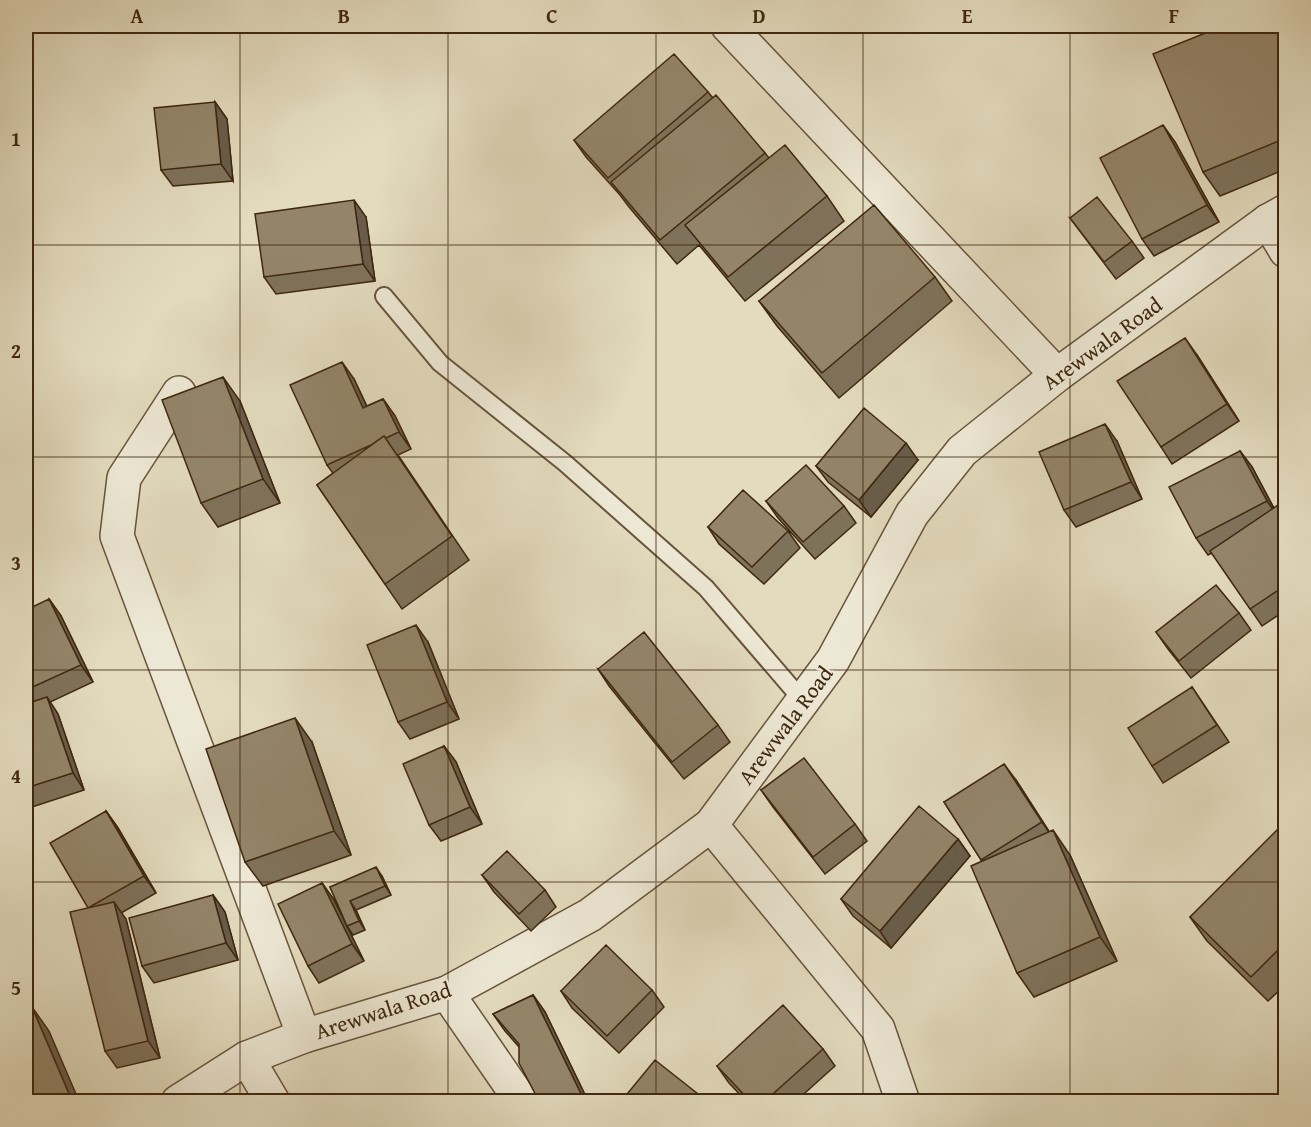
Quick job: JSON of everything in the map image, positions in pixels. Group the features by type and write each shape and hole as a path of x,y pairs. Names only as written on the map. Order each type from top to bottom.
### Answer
{"street":[{"path":"728,26 1057,375"},
{"path":"1277,216 1286,251"},
{"name":"Arewwala Road","path":"178,1101 247,1058 304,1036 447,993 590,915 711,825 833,660 912,514 962,451 1057,375 1277,216"},
{"path":"179,393 124,478 117,536 304,1036"},
{"path":"711,825 878,1029 903,1101"},
{"path":"447,993 522,1101"},
{"path":"247,1058 273,1101"}],"lane":[{"path":"384,296 440,363 565,463 706,588 803,701"}],"building":[{"path":"1223,26 1286,26 1286,138 1203,172 1153,54"},
{"path":"674,54 708,92 608,178 574,140"},
{"path":"716,95 765,153 660,240 611,182"},
{"path":"215,102 221,164 161,170 154,108"},
{"path":"1163,125 1207,205 1142,239 1100,158"},
{"path":"785,145 827,196 728,277 685,225"},
{"path":"1097,197 1132,241 1104,262 1070,218"},
{"path":"354,200 363,264 264,277 255,214"},
{"path":"874,205 935,277 822,373 759,301"},
{"path":"1185,338 1227,404 1161,447 1117,381"},
{"path":"342,362 363,408 383,399 399,432 386,438 384,436 371,445 327,465 290,385"},
{"path":"223,377 263,479 201,503 162,400"},
{"path":"864,408 906,443 859,500 816,466"},
{"path":"1105,424 1131,482 1064,510 1039,452"},
{"path":"384,436 452,536 385,584 317,485"},
{"path":"1240,451 1267,501 1196,538 1169,487"},
{"path":"806,465 844,506 803,542 766,501"},
{"path":"743,490 788,531 752,567 708,527"},
{"path":"1284,501 1286,503 1286,585 1250,609 1210,551"},
{"path":"1216,585 1239,613 1179,661 1156,632"},
{"path":"49,599 81,665 26,690 26,610"},
{"path":"416,625 447,702 398,722 367,645"},
{"path":"644,632 718,725 672,762 598,669"},
{"path":"1192,687 1217,725 1152,766 1128,728"},
{"path":"47,697 73,773 26,788 26,704"},
{"path":"295,718 334,831 245,862 206,749"},
{"path":"444,746 470,807 429,825 403,764"},
{"path":"804,758 855,824 813,857 761,790"},
{"path":"1004,764 1042,822 981,860 944,802"},
{"path":"919,806 958,839 880,931 841,899"},
{"path":"106,811 144,876 88,908 50,843"},
{"path":"1280,827 1286,832 1286,942 1251,977 1190,917"},
{"path":"1053,830 1100,937 1017,973 971,866"},
{"path":"507,851 545,890 519,914 482,875"},
{"path":"376,867 385,886 350,901 359,921 347,926 330,887"},
{"path":"322,883 352,944 308,966 278,904"},
{"path":"213,895 226,943 142,966 129,918"},
{"path":"114,902 148,1041 105,1051 70,912"},
{"path":"606,945 652,990 607,1036 561,991"},
{"path":"533,995 584,1100 539,1101 519,1063 519,1044 493,1014"},
{"path":"783,1005 823,1049 765,1101 750,1101 717,1066"},
{"path":"32,1007 72,1101 26,1101 26,1010"},
{"path":"655,1060 703,1098 701,1101 627,1101 623,1099"}]}
